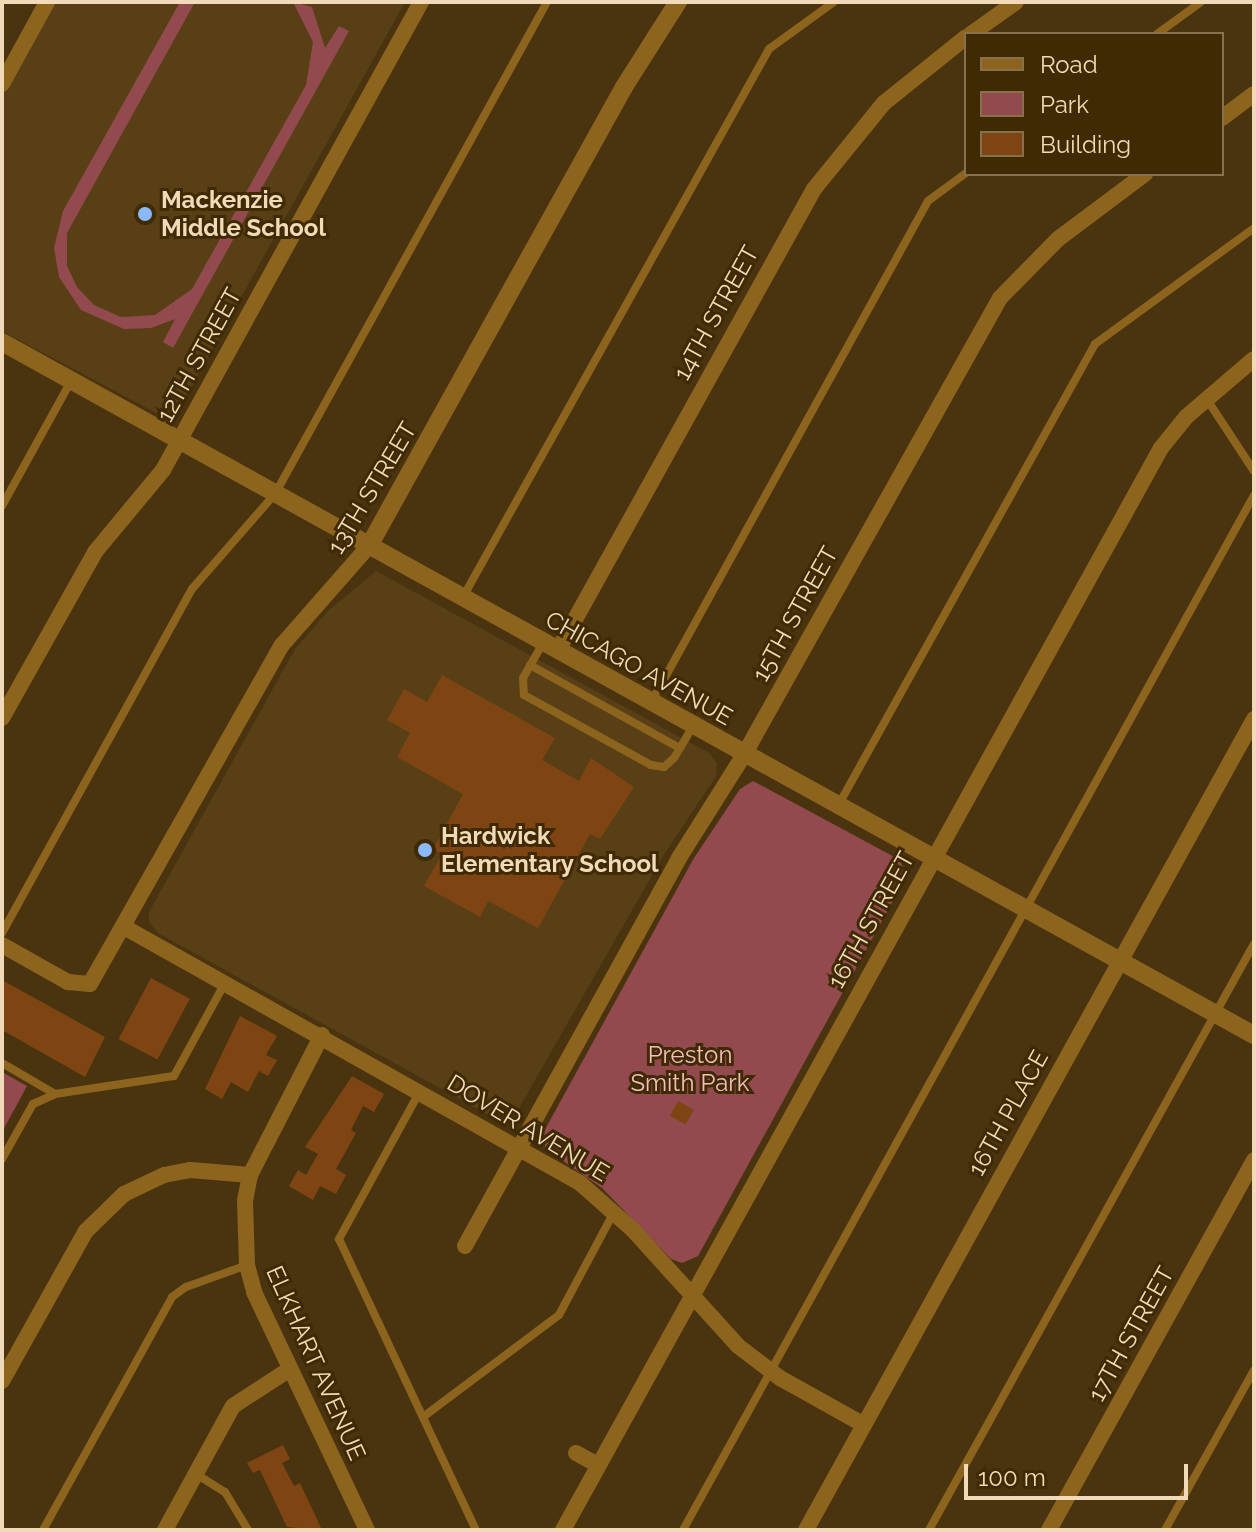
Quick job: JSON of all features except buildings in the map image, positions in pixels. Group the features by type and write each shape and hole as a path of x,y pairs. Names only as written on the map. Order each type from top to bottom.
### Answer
{"street":[{"path":"2,84 47,2"},
{"name":"12TH STREET","path":"2,718 95,552 149,490 179,441 421,2"},
{"name":"13TH STREET","path":"2,945 68,982 90,984 282,645 369,546 624,87 678,2"},
{"name":"14TH STREET","path":"974,32 1016,2"},
{"name":"14TH STREET","path":"551,646 814,189 884,103 964,39"},
{"path":"1224,116 1254,94"},
{"name":"15TH STREET","path":"465,1246 679,858 745,753 1000,298 1058,239 1142,176"},
{"name":"CHICAGO AVENUE","path":"2,342 1254,1035"},
{"name":"16TH STREET","path":"563,1530 1161,448 1206,398 1254,359"},
{"name":"16TH PLACE","path":"806,1530 1254,719"},
{"name":"DOVER AVENUE","path":"124,927 322,1035 580,1183 614,1212 738,1346 770,1371 864,1425"},
{"name":"ELKHART AVENUE","path":"322,1035 250,1175 247,1265 290,1369 367,1530"},
{"name":"17TH STREET","path":"1049,1530 1254,1160"},
{"path":"2,1381 86,1231 124,1194 164,1175 190,1170 250,1175"},
{"path":"165,1530 233,1406 290,1369"},
{"path":"576,1453 598,1465"}],"lane":[{"path":"2,933 192,589 275,494 547,2"},
{"path":"463,597 769,49 834,2"},
{"path":"1160,32 1201,2"},
{"path":"651,702 928,201 964,174"},
{"path":"839,805 1095,344 1254,228"},
{"path":"2,506 72,381"},
{"path":"1206,398 1254,471"},
{"path":"683,1530 1254,495"},
{"path":"551,646 530,665 523,678 524,695 651,765 664,767 693,725"},
{"path":"530,665 680,748"},
{"path":"929,1530 1254,944"},
{"path":"2,1159 33,1104 55,1094 174,1076 225,982"},
{"path":"2,1063 55,1094"},
{"path":"420,1091 339,1239 476,1530"},
{"path":"423,1417 559,1315 614,1212"},
{"path":"43,1530 172,1297 186,1287 247,1265"},
{"path":"1165,1530 1254,1370"},
{"path":"196,1474 225,1492 248,1530"}],"shaded area":[{"name":"Mackenzie Middle School","path":"54,2 405,2 180,407 166,418 2,331 2,96"},
{"name":"Hardwick Elementary School","path":"376,571 709,753 717,763 716,776 663,856 511,1122 498,1120 158,933 149,922 149,912 295,649 328,611"}],"green space":[{"path":"180,2 195,2 67,233 67,266 77,287 94,305 121,317 155,315 192,289 306,85 313,42 293,2 312,7 325,48 339,26 349,31 173,348 163,342 175,319 151,328 124,329 81,310 59,277 54,248 63,211"},
{"name":"Preston Smith Park","path":"753,781 900,860 906,877 698,1256 682,1263 671,1259 602,1188 546,1149 542,1135 694,858 740,789"},
{"path":"2,1072 27,1086 2,1132"}],"place":[{"name":"Mackenzie Middle School","path":"145,214"},
{"name":"Hardwick Elementary School","path":"425,850"}]}
